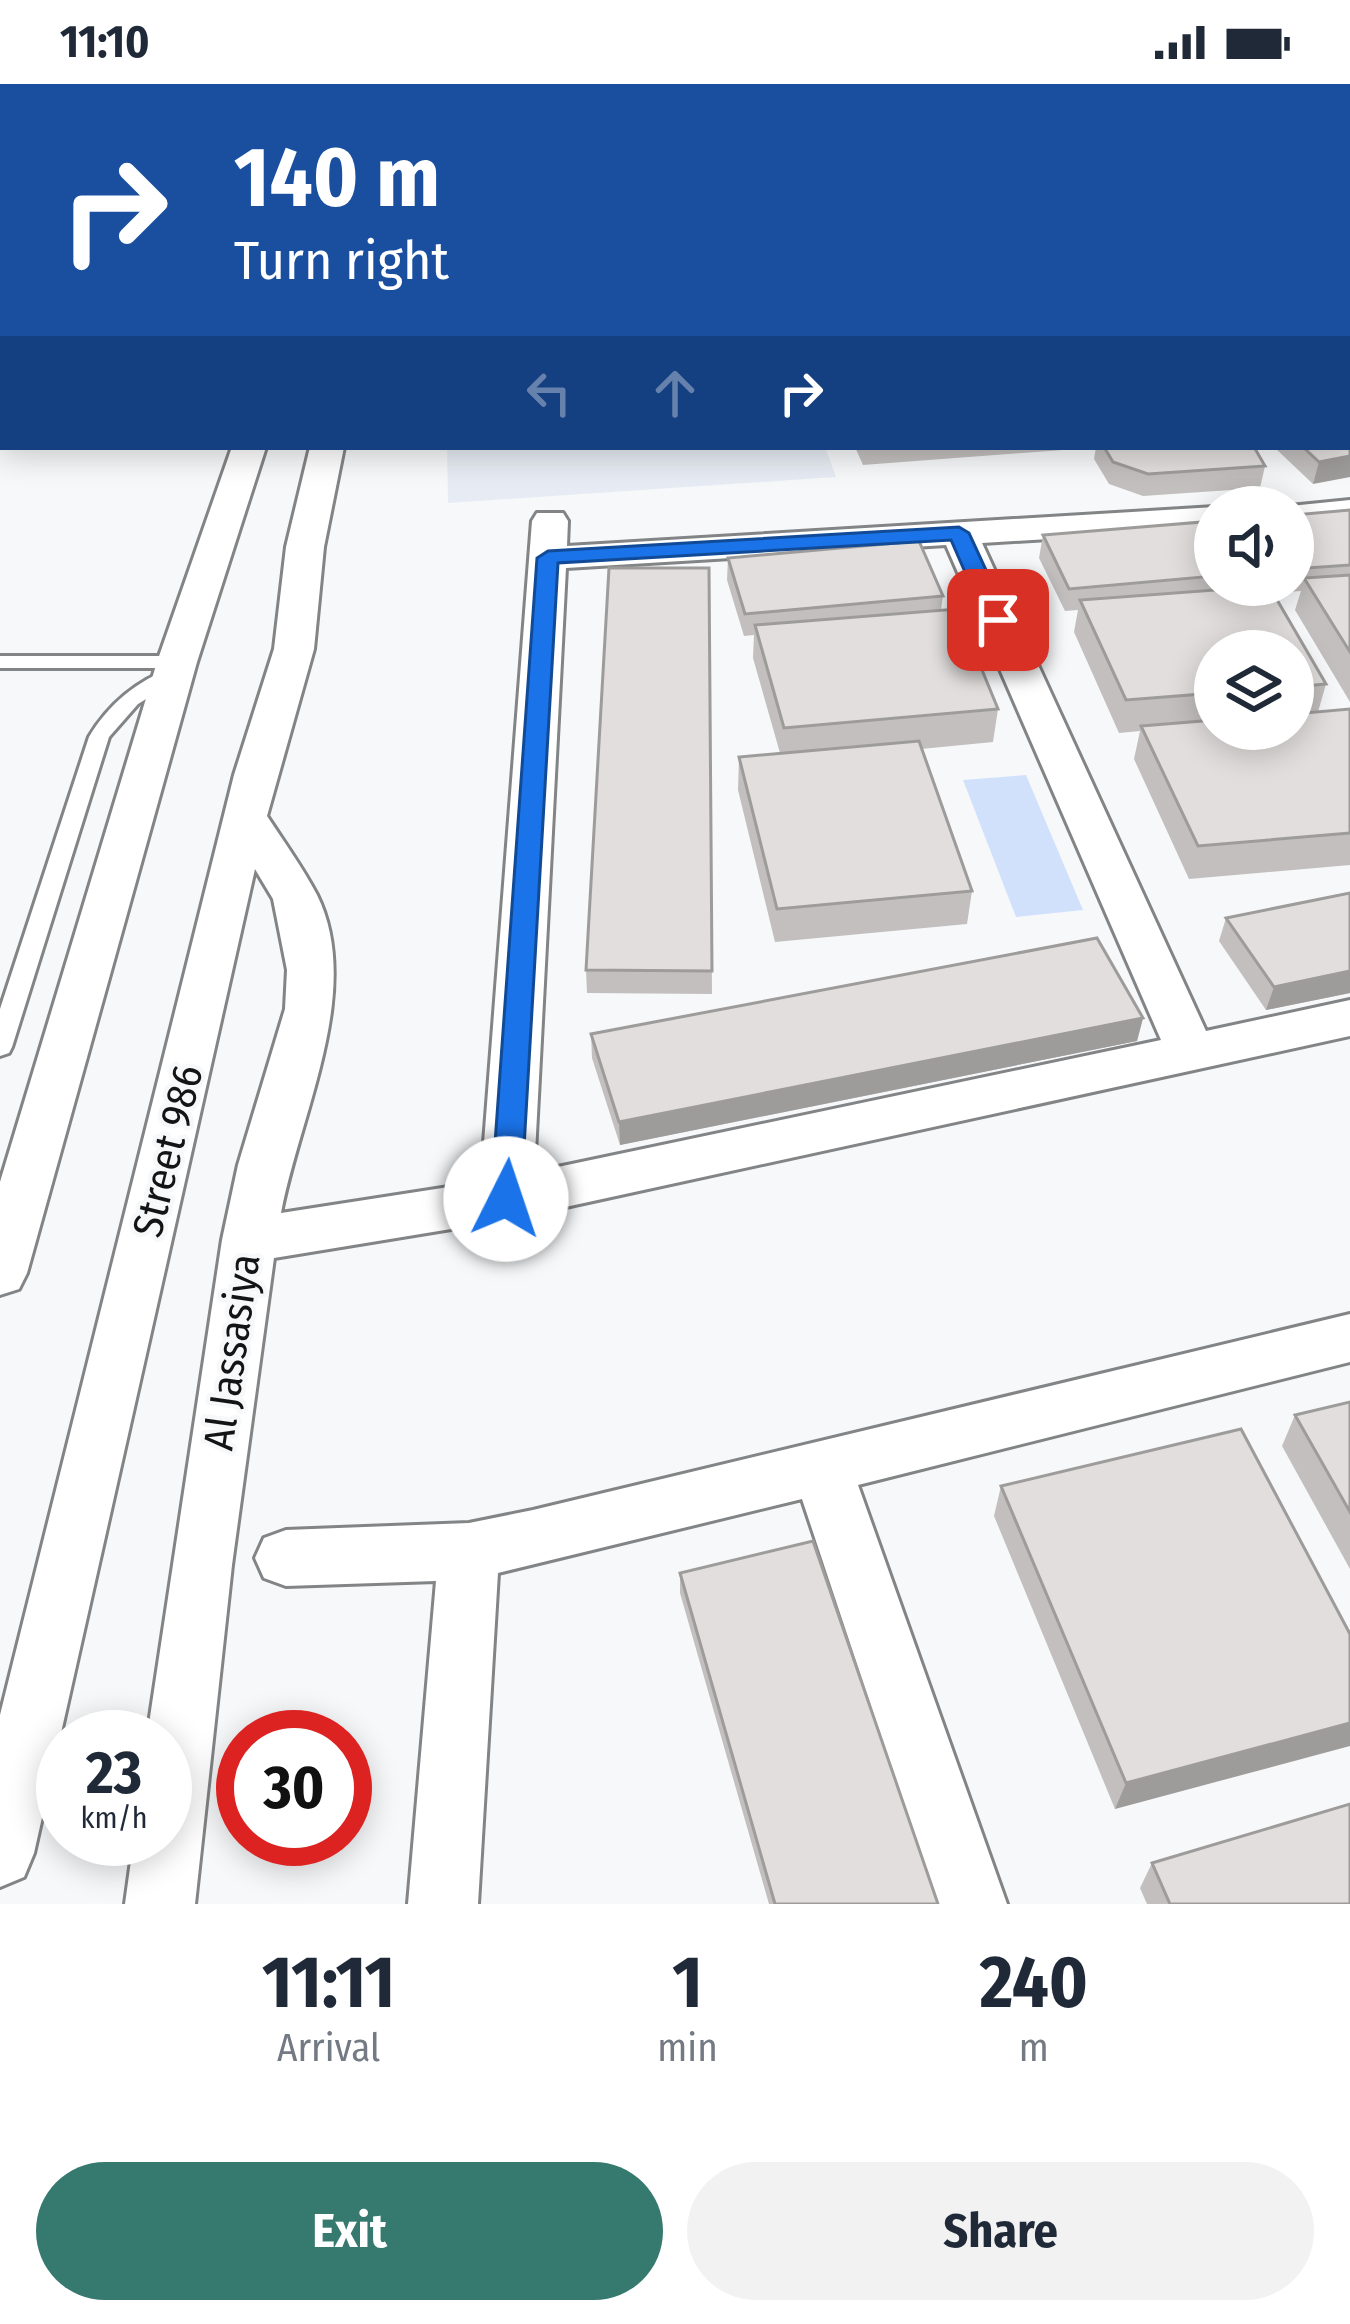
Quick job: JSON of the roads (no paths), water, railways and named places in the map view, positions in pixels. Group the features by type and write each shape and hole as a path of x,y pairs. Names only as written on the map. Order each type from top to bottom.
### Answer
{"street":[{"path":"0,1273 175,668 248,450"},
{"name":"Street 986","path":"0,1853 264,741 294,649 305,547 326,450"},
{"path":"1314,513 1350,511"},
{"path":"506,1199 549,540 959,533 1194,519"},
{"path":"959,533 1191,1052"},
{"name":"Al Jassasiya","path":"160,1904 248,1240 264,1165 301,1050 310,970 296,899 248,820"},
{"path":"248,1240 506,1199 1350,1018"},
{"path":"286,1558 469,1551 1350,1338"},
{"path":"821,1465 972,1904"},
{"path":"442,1904 469,1551"}],"lane":[{"path":"0,662 175,668"},
{"path":"0,1047 99,737 128,699 175,668"}]}
